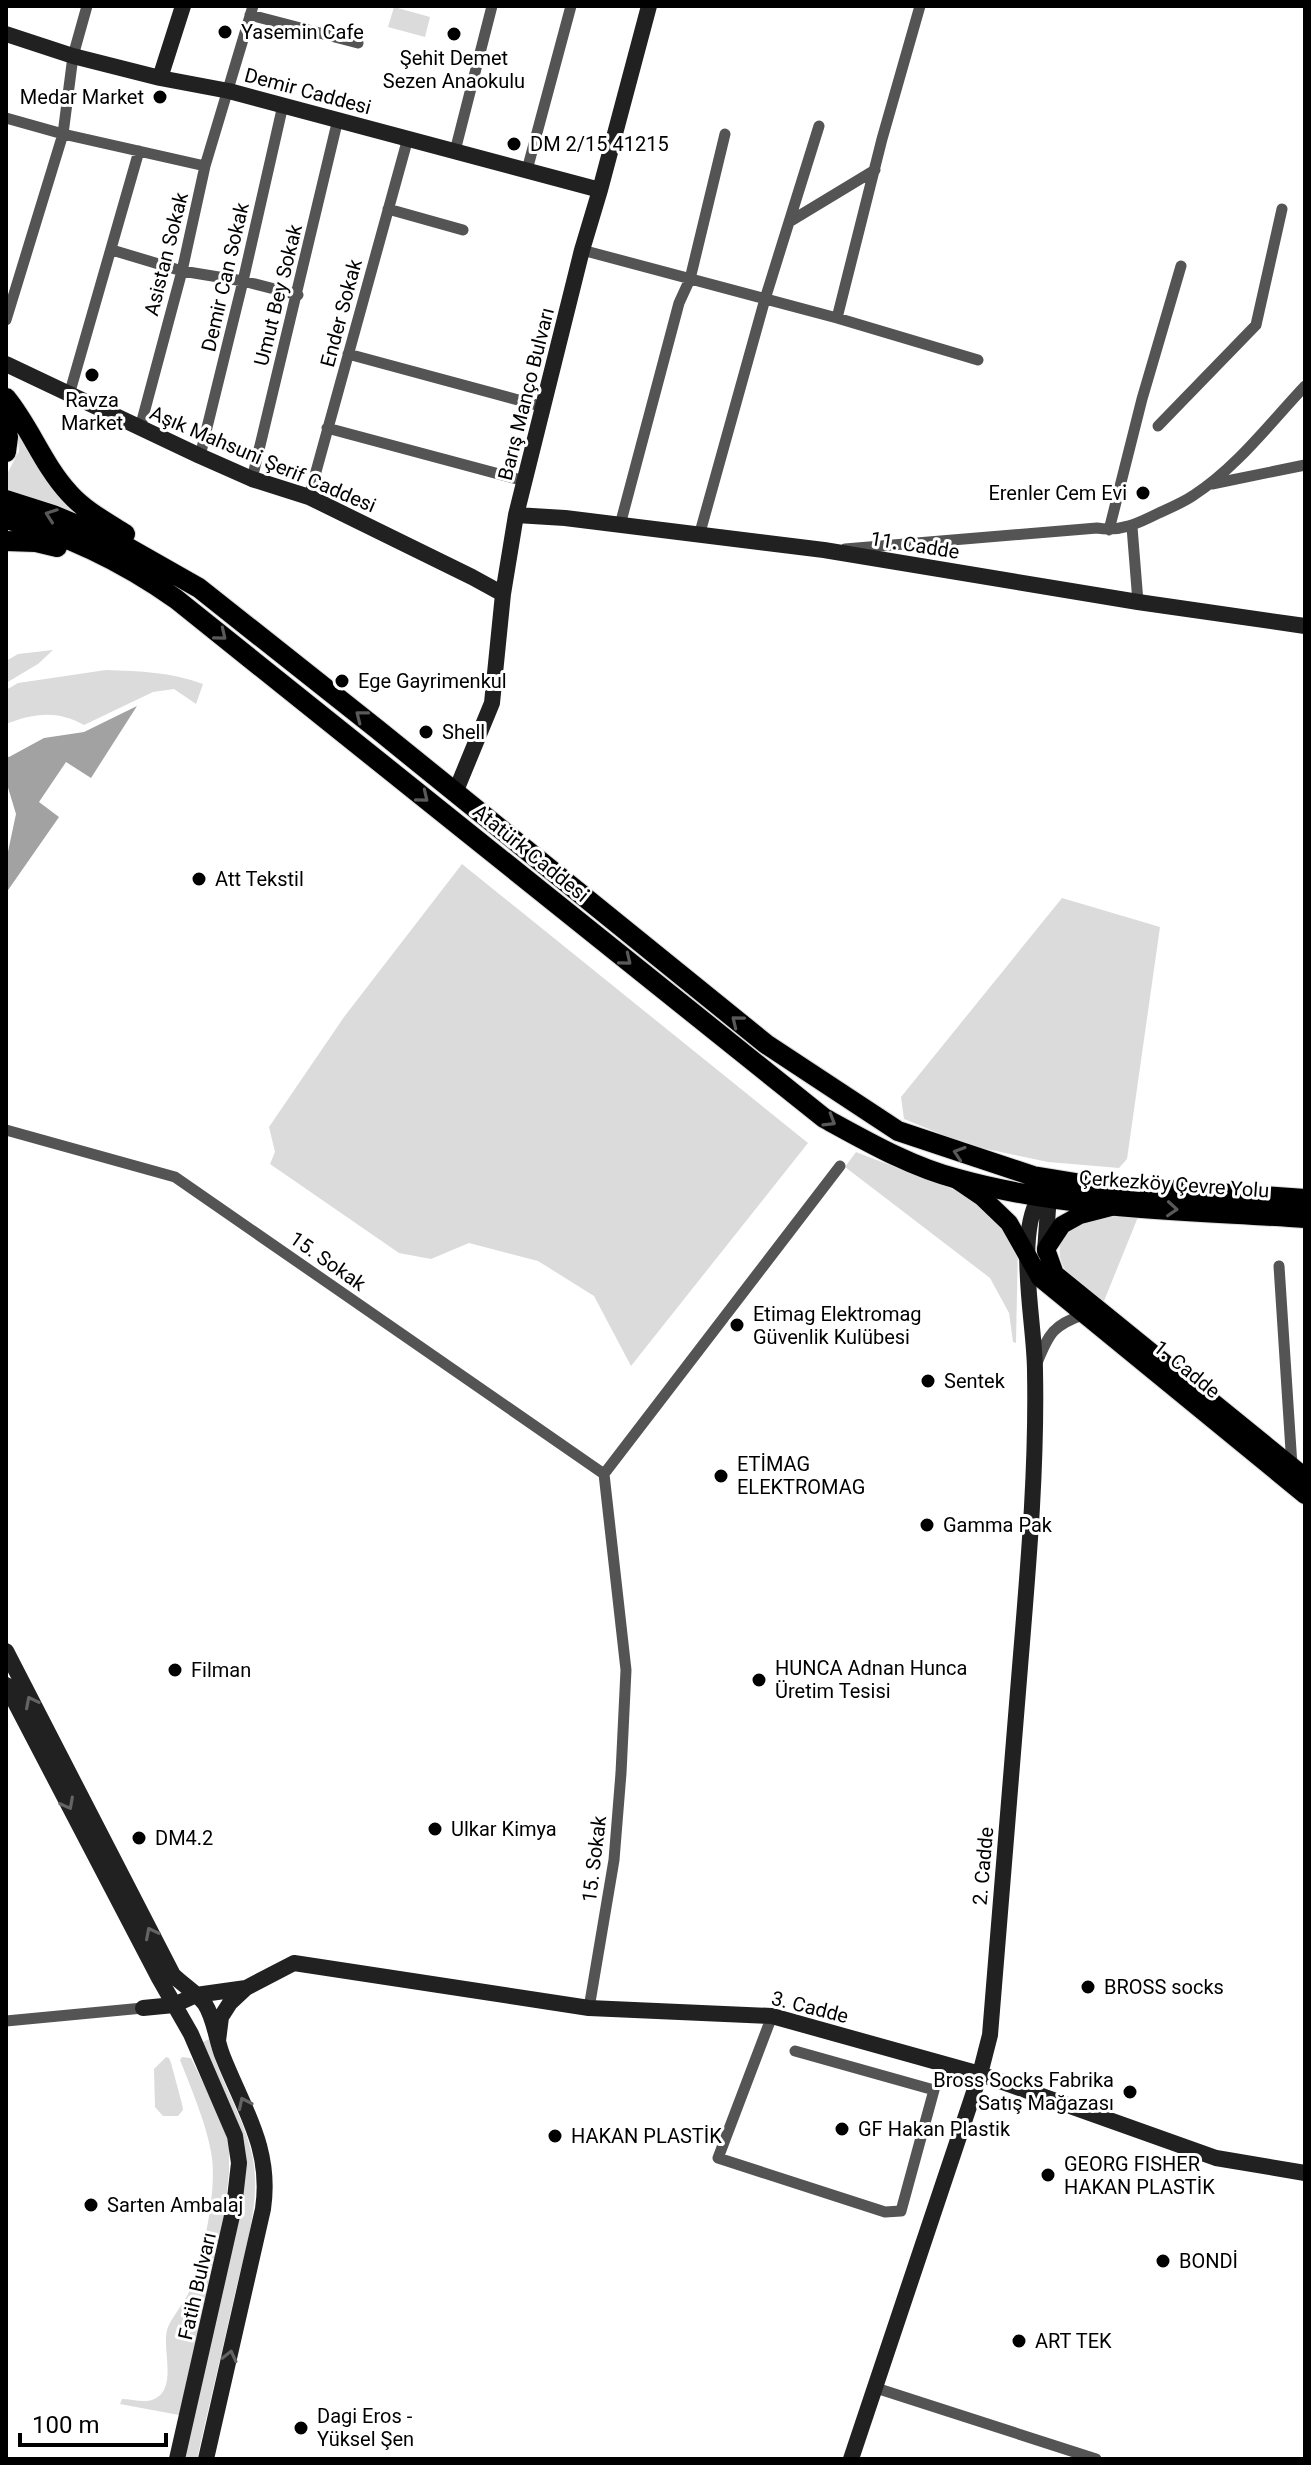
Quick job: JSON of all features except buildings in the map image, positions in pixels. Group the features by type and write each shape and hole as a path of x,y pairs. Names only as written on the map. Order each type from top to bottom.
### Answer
{"highway":[{"path":"6,398 50,468 71,495 105,522 171,564 766,1044 849,1101 898,1131 1033,1176 1082,1184 1305,1199"},
{"path":"6,426 6,452"},
{"path":"6,500 53,515 118,542 199,588"},
{"name":"Atatürk Caddesi","path":"6,519 72,541 141,576 176,599 824,1118 882,1150 955,1179 1039,1198"},
{"path":"6,541 55,546 176,599"},
{"name":"Çerkezköy Çevre Yolu","path":"1039,1198 1305,1218"}],"main road":[{"path":"955,1179 982,1197 1037,1252 1041,1282"},
{"path":"1037,1252 1062,1225 1080,1215 1117,1205"},
{"name":"1. Cadde","path":"1041,1282 1085,1314 1305,1495"},
{"name":"1. Cadde","path":"1041,1282 1298,1471"}],"street":[{"path":"6,320 63,134 73,56 87,6"},
{"path":"160,78 183,6"},
{"path":"455,151 492,6"},
{"path":"527,170 571,6"},
{"name":"Barış Manço Bulvarı","path":"455,793 492,703 503,594 516,515 582,250 649,6"},
{"path":"837,318 920,6"},
{"path":"252,10 358,43"},
{"name":"Asistan Sokak","path":"140,428 182,271 205,166 252,10"},
{"name":"Demir Caddesi","path":"6,34 73,56 160,78 229,91 600,190"},
{"name":"Demir Can Sokak","path":"200,456 283,105"},
{"path":"6,118 205,166"},
{"name":"Umut Bey Sokak","path":"252,479 338,119"},
{"path":"699,536 765,299 819,126"},
{"path":"620,525 679,303 690,279 725,134"},
{"name":"Ender Sokak","path":"309,497 408,138"},
{"path":"69,395 139,151"},
{"path":"789,222 875,170"},
{"path":"388,209 463,230"},
{"path":"1158,426 1256,325 1282,209"},
{"path":"112,250 182,271 243,281 298,295"},
{"path":"582,250 837,318 978,360"},
{"path":"1109,530 1142,399 1181,266"},
{"path":"348,354 544,407"},
{"name":"Aşık Mahsuni Şerif Caddesi","path":"6,364 252,479 309,497 503,594"},
{"path":"824,550 1132,527 1192,497 1208,485 1305,386"},
{"path":"327,428 525,481"},
{"path":"1208,485 1305,465"},
{"name":"11. Cadde","path":"516,515 824,550 1305,626"},
{"path":"1132,527 1138,602"},
{"name":"15. Sokak","path":"6,1130 175,1177 604,1474 626,1670 614,1860 589,2008"},
{"path":"604,1474 840,1166"},
{"path":"1033,1176 1039,1198"},
{"path":"1037,1252 1031,1211 1039,1198 1082,1184"},
{"path":"1279,1266 1298,1471"},
{"name":"2. Cadde","path":"851,2459 980,2074 990,2035 1026,1585 1041,1282"},
{"path":"1035,1368 1049,1335 1068,1320 1085,1314"},
{"path":"6,1651 173,1975 204,2003 259,2139 265,2183 263,2209 206,2459"},
{"name":"Fatih Bulvarı","path":"6,1685 191,2034 230,2123 239,2163 226,2247 177,2459"},
{"name":"3. Cadde","path":"246,1988 294,1963 589,2008 772,2016 980,2074 1216,2158 1305,2173"},
{"path":"143,2008 154,1994 159,1978"},
{"path":"6,2021 174,2005 196,1995 246,1988"},
{"path":"218,2041 221,2017 246,1988"},
{"path":"772,2016 718,2158 885,2212 901,2211 934,2090 795,2051"},
{"path":"191,2034 207,2030 212,2023"},
{"path":"876,2388 1096,2459"}],"shaded area":[{"path":"394,7 430,17 425,37 388,27"},
{"path":"17,432 49,484 87,523 6,497 6,476 19,451"},
{"path":"53,650 38,664 6,683 6,661 18,654"},
{"path":"106,670 167,675 203,684 196,704 174,689 153,692 84,725 55,715 26,717 6,724 6,690 18,683"},
{"path":"137,706 91,778 66,762 39,802 59,817 6,893 6,861 16,814 6,781 6,756 44,738 84,732"},
{"path":"462,864 808,1143 631,1366 594,1296 538,1261 469,1243 431,1259 399,1253 270,1164 275,1152 269,1127 344,1017"},
{"path":"1062,898 1160,927 1127,1159 1119,1168 1048,1162 968,1145 904,1119 901,1097"},
{"path":"856,1152 975,1198 1018,1244 1016,1343 1013,1342 1009,1313 990,1278 845,1167"},
{"path":"1098,1215 1138,1217 1102,1306 1067,1273 1060,1254 1065,1229"},
{"path":"209,2039 249,2144 255,2194 247,2247 197,2459 183,2459 243,2190 199,2044"},
{"path":"166,2057 171,2063 182,2104 183,2110 178,2116 163,2116 155,2107 154,2069"},
{"path":"182,2057 191,2058 223,2124 229,2145 229,2172 223,2229 179,2415 120,2404 122,2399 152,2400 165,2387 168,2327 192,2285 209,2219 213,2182 211,2152 180,2060"}],"place":[{"name":"Yasemin Cafe","path":"225,32"},
{"name":"Şehit Demet Sezen Anaokulu","path":"454,34"},
{"name":"Medar Market","path":"160,97"},
{"name":"DM 2/15 41215","path":"514,144"},
{"name":"Ravza Market","path":"92,375"},
{"name":"Erenler Cem Evi","path":"1143,493"},
{"name":"Ege Gayrimenkul","path":"342,681"},
{"name":"Shell","path":"426,732"},
{"name":"Att Tekstil","path":"199,879"},
{"name":"Etimag Elektromag Güvenlik Kulübesi","path":"737,1325"},
{"name":"Sentek","path":"928,1381"},
{"name":"ETİMAG ELEKTROMAG","path":"721,1476"},
{"name":"Gamma Pak","path":"927,1525"},
{"name":"Filman","path":"175,1670"},
{"name":"HUNCA Adnan Hunca Üretim Tesisi","path":"759,1680"},
{"name":"Ulkar Kimya","path":"435,1829"},
{"name":"DM4.2","path":"139,1838"},
{"name":"BROSS socks","path":"1088,1987"},
{"name":"Bross Socks Fabrika Satış Mağazası","path":"1130,2092"},
{"name":"GF Hakan Plastik","path":"842,2129"},
{"name":"HAKAN PLASTİK","path":"555,2136"},
{"name":"GEORG FISHER HAKAN PLASTİK","path":"1048,2175"},
{"name":"Sarten Ambalaj","path":"91,2205"},
{"name":"BONDİ","path":"1163,2261"},
{"name":"ART TEK","path":"1019,2341"},
{"name":"Dagi Eros - Yüksel Şen","path":"301,2428"}]}
